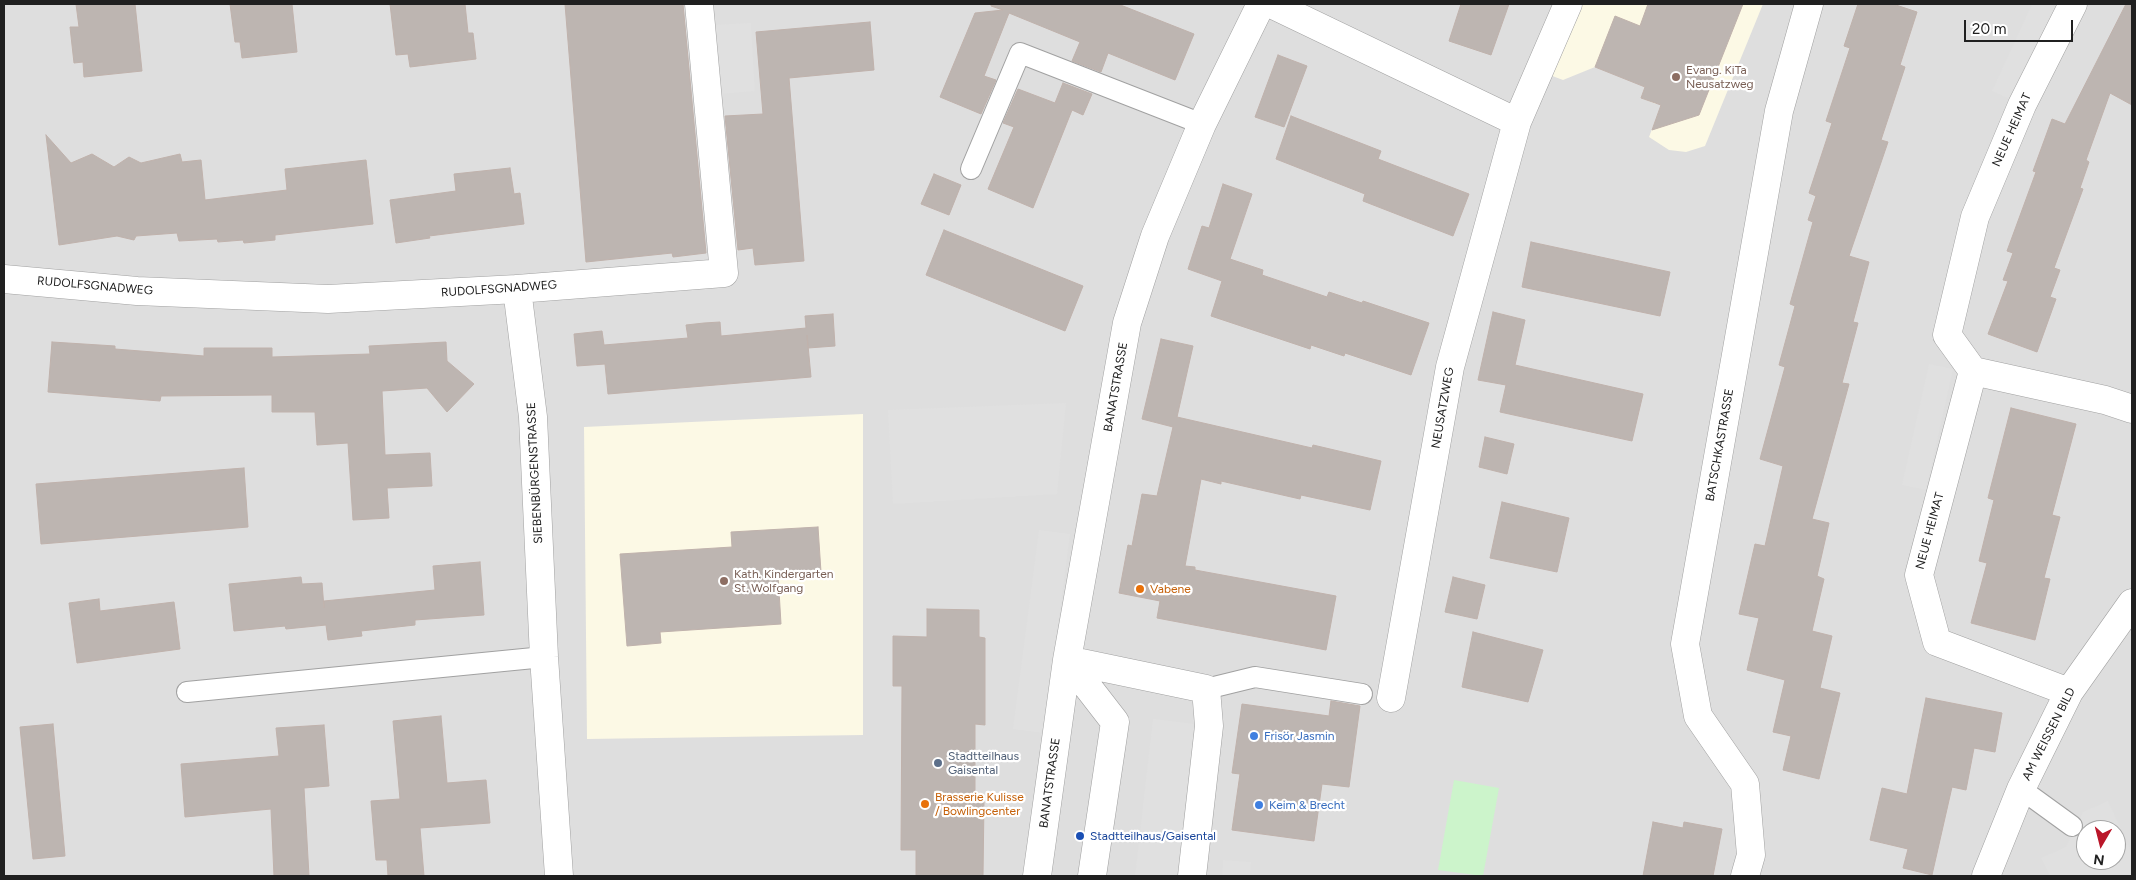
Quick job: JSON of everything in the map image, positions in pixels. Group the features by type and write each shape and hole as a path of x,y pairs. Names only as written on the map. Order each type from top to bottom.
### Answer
{"street":[{"name":"RUDOLFSGNADWEG","path":"4,279 137,291 328,299 517,289 724,273 700,4"},
{"name":"BANATSTRASSE","path":"1037,876 1067,660 1127,323 1155,236 1202,124 1261,4"},
{"path":"1271,4 1517,122"},
{"name":"NEUSATZWEG","path":"1391,698 1450,367 1517,122 1568,4"},
{"name":"BATSCHKASTRASSE","path":"1745,876 1751,855 1745,784 1698,716 1685,644 1778,111 1809,4"},
{"name":"NEUE HEIMAT","path":"2069,692 1937,642 1919,575 1974,371 1947,335 1975,216 2022,105 2073,4"},
{"name":"SIEBENBÜRGENSTRASSE","path":"517,289 533,417 544,657 559,876"},
{"path":"1974,371 2105,400 2132,409"},
{"name":"AM WEISSEN BILD","path":"1986,876 2021,789 2069,692 2132,603"},
{"path":"1067,660 1206,689 1209,726 1192,876"},
{"path":"1067,660 1115,722 1092,876"}],"lane":[{"path":"971,169 1020,53 1202,124"},
{"path":"187,692 544,657"},
{"path":"1206,689 1254,677 1362,694"},
{"path":"2021,789 2072,826"}],"shaded area":[{"path":"4,4 2132,4 2132,876 4,876"},
{"name":"Evang. KiTa Neusatzweg","path":"1577,4 1763,4 1705,146 1686,152 1669,150 1649,137 1665,95 1660,93 1656,104 1641,98 1645,87 1595,67 1563,80 1547,74"},
{"path":"2032,4 2062,4 2016,102 1992,91"},
{"path":"751,23 755,91 718,94 714,25"},
{"path":"1929,364 1953,369 1926,490 1902,485"},
{"path":"1066,403 1057,494 893,504 888,410"},
{"name":"Kath. Kindergarten St. Wolfgang","path":"863,414 863,735 587,739 584,427"},
{"path":"1039,530 1070,534 1044,733 1013,729"},
{"path":"1153,719 1209,726 1192,876 1135,876"},
{"path":"2108,801 2117,820 2079,820 2083,812"},
{"path":"2076,826 2076,870 2126,870 2126,840 2132,853 2132,876 2050,876 2041,858 2066,847"},
{"path":"1223,860 1251,862 1250,876 1222,876"}],"green space":[{"path":"1454,780 1499,788 1483,876 1438,870"}],"building":[{"path":"76,4 135,4 142,71 84,77 83,62 74,63 70,27 79,27"},
{"path":"230,4 292,4 297,52 242,58 240,42 235,42"},
{"path":"390,4 465,4 468,33 473,33 476,59 410,67 408,54 396,55"},
{"path":"565,4 683,4 706,253 673,257 672,253 586,262"},
{"path":"991,4 1118,4 1194,34 1175,80 1108,53 1101,72 1072,61 1080,42 1009,13 984,76 996,80 981,114 940,97 975,13 1003,10 991,6"},
{"path":"1461,4 1509,4 1491,55 1449,41"},
{"path":"1648,4 1743,4 1699,115 1652,130 1661,105 1641,98 1645,87 1595,67 1615,16 1640,26"},
{"path":"1858,4 1893,4 1917,12 1900,65 1905,67 1881,140 1888,142 1849,256 1869,262 1853,322 1858,323 1842,383 1849,384 1812,519 1829,523 1817,576 1824,579 1812,631 1832,636 1820,688 1840,693 1819,779 1783,770 1791,736 1773,732 1785,680 1747,670 1759,618 1739,614 1755,544 1765,546 1783,466 1760,459 1785,367 1779,365 1795,306 1790,304 1813,222 1808,220 1816,196 1809,193 1832,123 1826,121 1850,48 1844,46"},
{"path":"2126,4 2132,4 2132,105 2110,93 2086,160 2089,162 2080,188 2083,189 2054,268 2060,270 2050,297 2056,299 2037,352 1988,334 2008,281 2003,280 2013,253 2007,251 2036,172 2033,171 2052,119 2065,124"},
{"path":"870,22 874,70 789,78 804,261 755,265 753,248 738,250 725,116 763,114 756,32"},
{"path":"1278,55 1307,66 1284,127 1255,117"},
{"path":"1063,83 1092,94 1083,115 1072,110 1033,208 988,189 1014,127 1003,123 1018,89 1055,103"},
{"path":"1291,116 1381,151 1378,159 1469,194 1453,236 1363,201 1365,194 1276,159"},
{"path":"46,135 71,163 92,154 114,167 129,157 141,163 180,154 182,162 201,160 205,200 287,190 285,169 366,160 373,224 275,235 275,240 244,243 243,240 218,242 217,239 179,241 177,233 136,236 134,240 117,236 59,245"},
{"path":"510,168 514,194 520,193 524,224 429,236 430,238 396,243 390,200 456,191 454,174"},
{"path":"934,174 961,185 949,215 921,204"},
{"path":"1223,184 1252,194 1230,259 1263,270 1262,275 1327,297 1329,292 1429,323 1411,375 1345,353 1344,356 1311,345 1310,349 1211,316 1222,281 1188,269 1202,226 1209,228"},
{"path":"944,230 1083,286 1065,331 926,275"},
{"path":"1531,242 1670,272 1660,316 1522,287"},
{"path":"1493,312 1525,320 1515,365 1643,394 1632,441 1500,412 1506,385 1478,380"},
{"path":"833,314 835,346 808,348 811,377 608,394 605,364 577,366 574,334 602,331 604,345 688,338 686,325 720,322 721,336 806,328 805,316"},
{"path":"1161,339 1193,346 1177,417 1312,448 1313,445 1381,461 1370,510 1301,495 1300,499 1221,481 1221,484 1201,479 1185,566 1195,567 1195,570 1336,596 1326,650 1157,618 1160,601 1119,593 1128,545 1132,546 1142,494 1157,496 1173,427 1142,419"},
{"path":"52,342 115,346 115,349 204,356 204,348 272,348 272,357 370,354 369,346 446,342 447,361 474,384 447,412 427,388 382,391 385,455 430,453 432,486 387,488 389,518 353,520 348,443 317,445 315,412 272,412 272,395 161,396 160,401 48,392"},
{"path":"2011,408 2076,424 2052,515 2060,517 2044,578 2050,579 2035,640 1971,623 1987,563 1979,561 1994,500 1988,498"},
{"path":"1485,437 1514,444 1507,474 1479,467"},
{"path":"244,468 248,527 41,544 36,484"},
{"path":"1502,502 1569,518 1557,572 1490,558"},
{"path":"818,527 821,572 778,574 781,624 660,632 661,643 627,646 620,554 732,547 731,532"},
{"path":"480,562 484,615 415,620 415,625 361,631 362,636 328,640 326,625 286,629 285,626 234,631 229,584 301,577 302,584 322,583 324,608 324,601 435,590 433,566"},
{"path":"1453,577 1485,585 1477,619 1445,612"},
{"path":"99,599 100,611 174,602 180,649 77,663 69,603"},
{"name":"Stadtteilhaus Gaisental","path":"927,609 979,610 979,637 985,638 985,725 975,724 975,800 984,800 983,876 916,876 916,850 901,850 902,686 893,686 893,636 927,637"},
{"path":"1473,632 1543,650 1528,702 1462,687"},
{"path":"1926,698 2002,713 1995,752 1974,748 1966,790 1952,787 1932,875 1903,868 1908,849 1870,840 1882,788 1907,794"},
{"path":"1331,701 1360,706 1349,787 1322,784 1314,841 1232,830 1240,774 1232,773 1242,704 1329,716"},
{"path":"441,716 447,783 486,780 490,823 420,828 424,876 388,876 387,860 376,860 371,801 400,799 393,721"},
{"path":"53,724 65,856 33,859 20,727"},
{"path":"324,725 329,786 304,788 309,876 274,876 271,809 185,817 181,764 279,756 276,728"},
{"path":"1653,822 1683,828 1684,822 1722,829 1713,876 1643,876"}],"place":[{"name":"Evang. KiTa Neusatzweg","path":"1676,77"},
{"name":"Kath. Kindergarten St. Wolfgang","path":"724,581"},
{"name":"Vabene","path":"1140,589"},
{"name":"Frisör Jasmin","path":"1254,736"},
{"name":"Stadtteilhaus Gaisental","path":"938,763"},
{"name":"Brasserie Kulisse / Bowlingcenter","path":"925,804"},
{"name":"Keim & Brecht","path":"1259,805"},
{"name":"Stadtteilhaus/Gaisental","path":"1080,836"}]}
